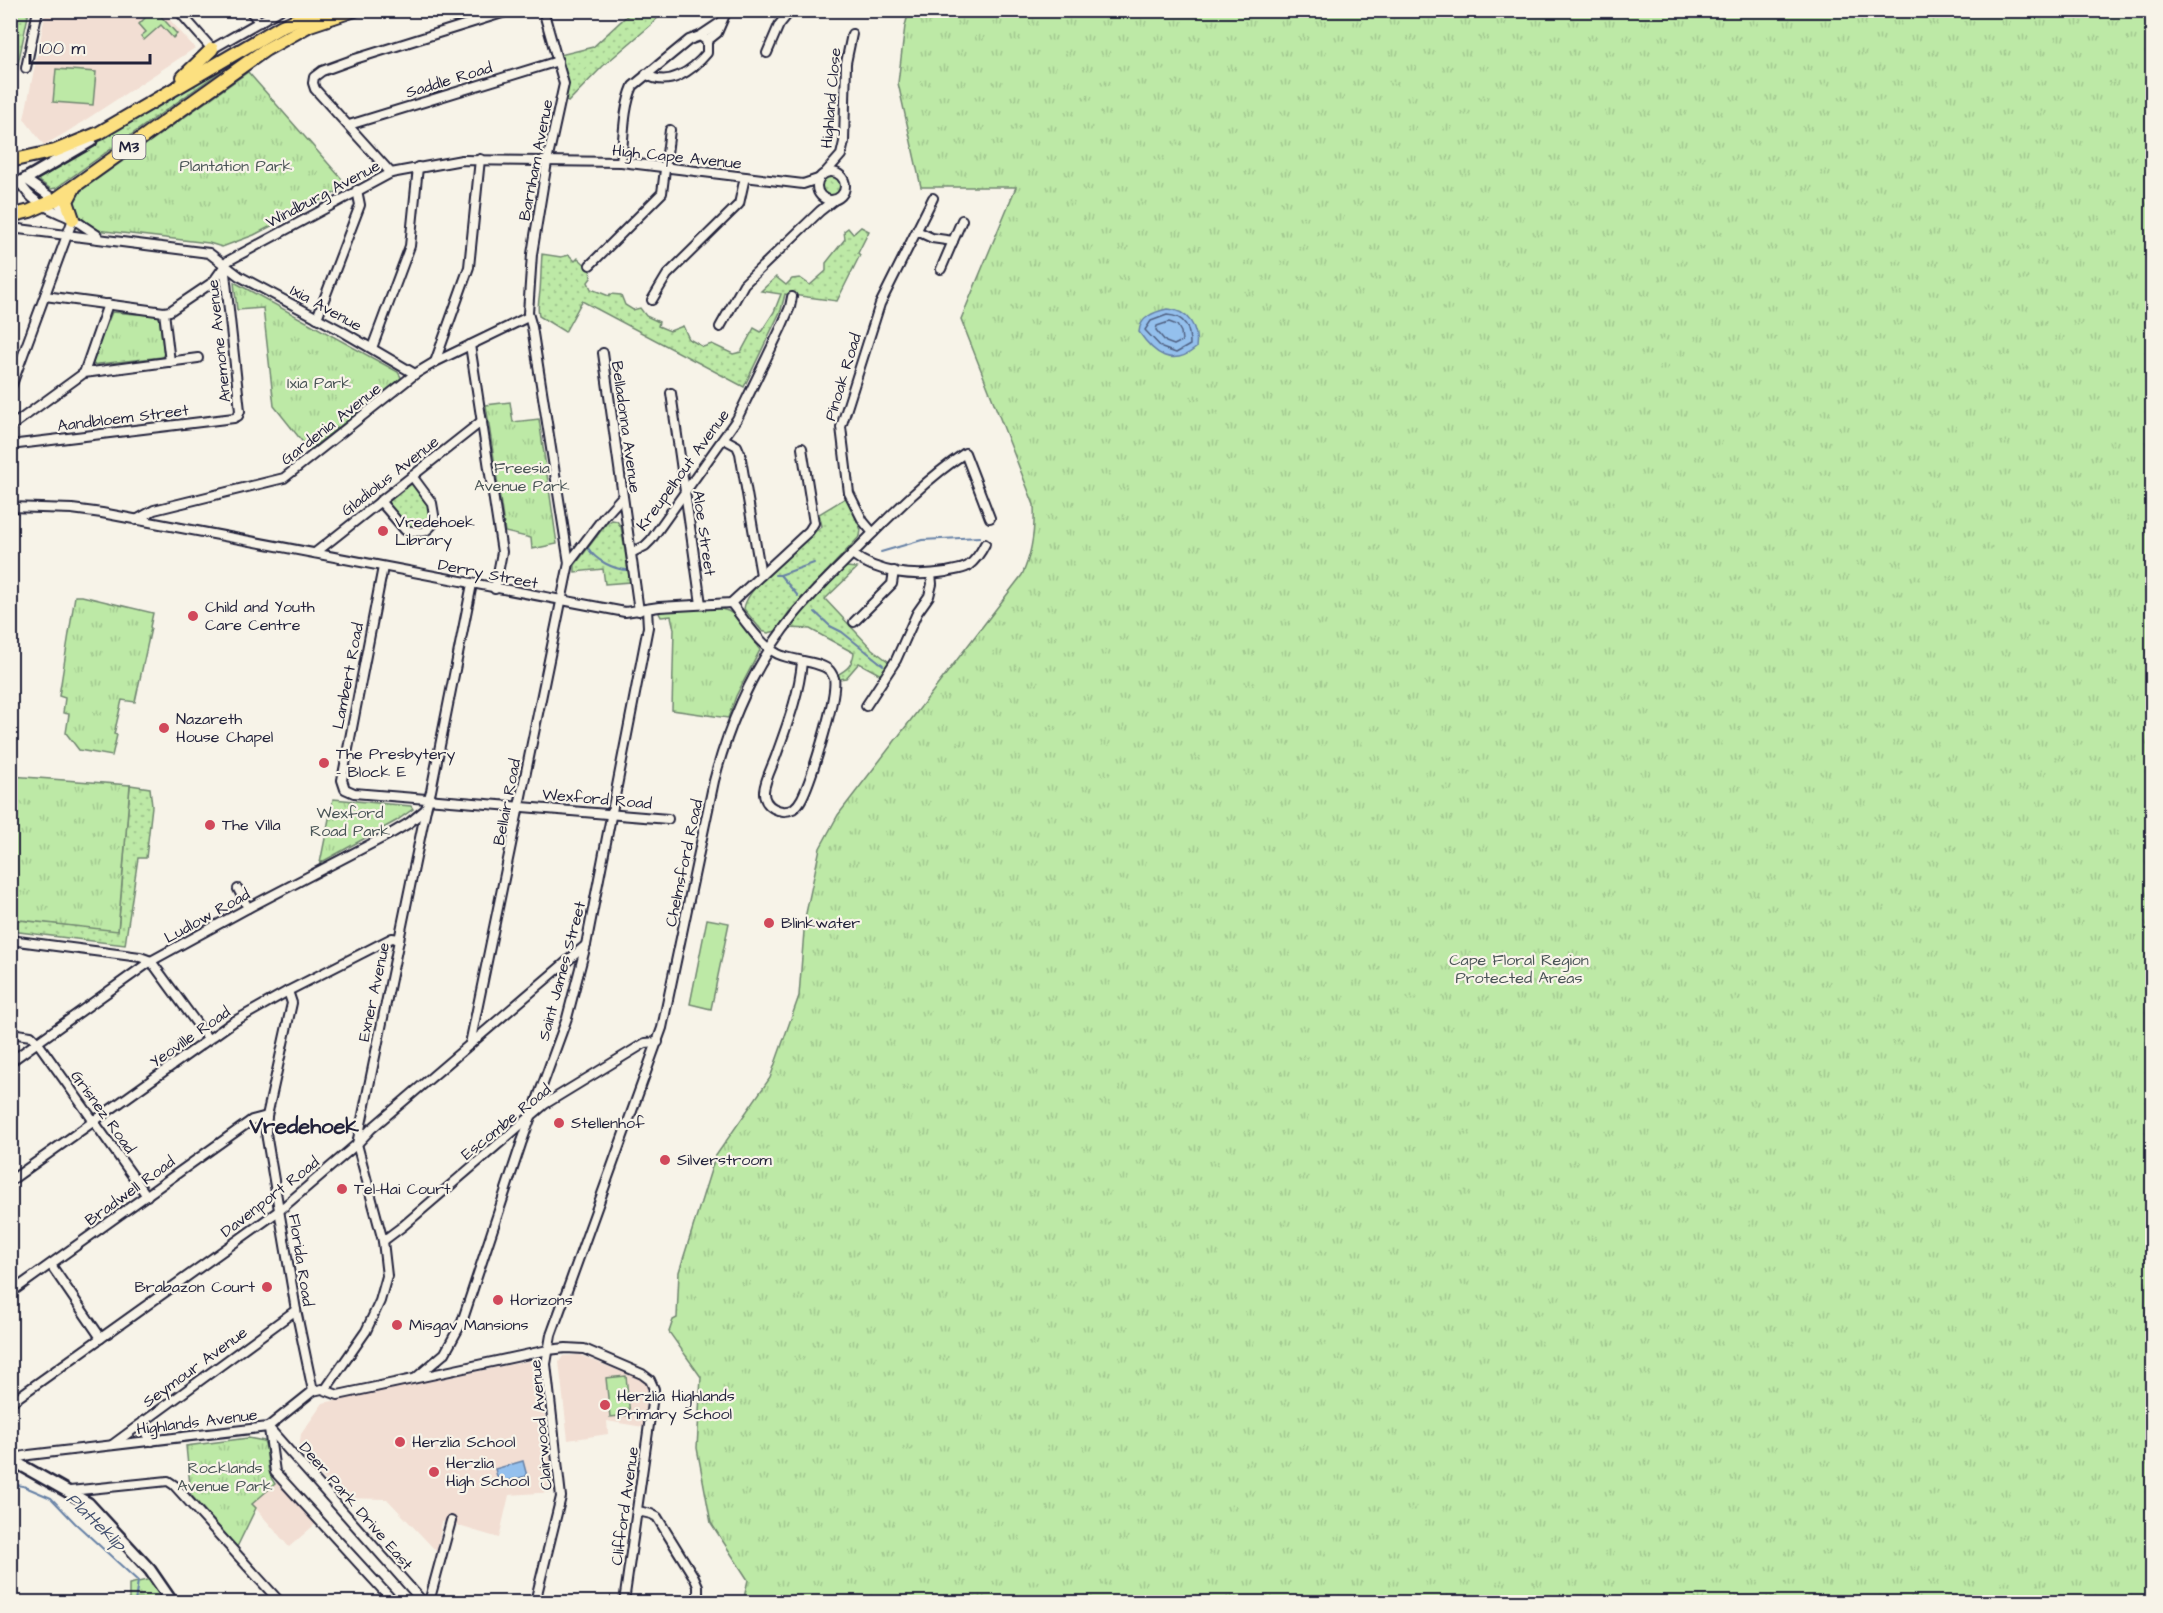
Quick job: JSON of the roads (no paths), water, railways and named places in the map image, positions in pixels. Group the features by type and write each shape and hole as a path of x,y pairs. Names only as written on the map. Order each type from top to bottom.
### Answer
{"main road":[{"name":"M3","path":"10,160 55,151 99,132 282,26 318,10"},
{"name":"M3","path":"10,216 49,203 75,187 265,50 310,25 355,10"},
{"path":"157,99 202,61 212,49"},
{"path":"73,219 67,201 75,187"}],"street":[{"path":"26,68 38,10"},
{"path":"178,10 212,49 280,10"},
{"path":"249,10 260,22"},
{"path":"391,173 315,89 314,77 322,71 354,59 512,10"},
{"name":"Barnham Avenue","path":"543,10 564,84 547,162 532,254 528,317 532,327 569,563"},
{"path":"621,162 629,95 633,86 689,40 704,39 717,33 727,10"},
{"path":"767,53 779,25 791,10"},
{"name":"Highland Close","path":"826,172 841,155 844,142 846,63 852,34"},
{"path":"646,74 652,78 677,78 703,58 708,47 704,39"},
{"name":"Saddle Road","path":"348,125 558,61"},
{"path":"590,265 662,193 670,130"},
{"path":"19,183 91,141 99,132"},
{"path":"435,362 469,267 480,159"},
{"name":"Windburg Avenue","path":"224,264 391,173 462,160 547,162"},
{"name":"High Cape Avenue","path":"547,162 621,162 803,184 818,179"},
{"name":"Highland Close","path":"835,164 837,173"},
{"path":"372,348 410,246 418,167"},
{"path":"720,327 744,285 820,211 843,193 845,182 837,173 826,172 818,179 816,186 820,195 820,211"},
{"path":"652,300 667,275 740,204 745,177"},
{"path":"19,183 90,232 104,238"},
{"path":"19,183 28,196 49,203 73,219"},
{"name":"High Cape Avenue","path":"803,184 820,195"},
{"path":"317,318 360,205 357,190"},
{"path":"820,195 834,200"},
{"name":"Pinoak Road","path":"873,533 863,521 849,493 841,427 880,304 933,198"},
{"path":"10,390 73,219"},
{"path":"941,269 962,220"},
{"name":"Ixia Avenue","path":"10,230 104,238 205,251 239,276 415,374"},
{"path":"917,231 932,238 953,241"},
{"path":"45,296 164,312 173,310 213,282 224,264"},
{"name":"Anemone Avenue","path":"224,264 240,411 238,416"},
{"name":"Kreupelhout Avenue","path":"631,553 651,540 737,419 790,307 792,297"},
{"path":"84,373 108,304"},
{"path":"164,312 170,362"},
{"name":"Gardenia Avenue","path":"136,520 154,510 284,478 415,374 528,317"},
{"path":"470,345 502,552 495,589"},
{"name":"Belladonna Avenue","path":"603,353 622,497 643,610"},
{"path":"10,427 84,373 198,358"},
{"name":"Aloe Street","path":"671,393 701,604"},
{"name":"Aandbloem Street","path":"10,445 238,416"},
{"name":"Gladiolus Avenue","path":"315,554 482,421"},
{"path":"724,439 737,446 740,453 761,575"},
{"path":"802,448 814,523 809,531 731,603 770,648 778,654 802,662 820,664 827,668 834,678 835,686 824,735 804,794 793,809 783,812 775,810 768,804 764,790 794,706 802,662"},
{"name":"Chelmsford Road","path":"548,1350 551,1335 658,1042 721,753 741,699 770,648 796,612 873,533 965,453 990,518"},
{"path":"380,501 403,528 422,532 429,530 435,521 432,503 412,476"},
{"path":"569,563 622,497"},
{"name":"Derry Street","path":"10,507 72,509 136,520 615,611 731,603"},
{"path":"852,554 873,566 894,571 931,574 959,569 970,564 985,544"},
{"name":"Bellair Road","path":"470,1044 569,563"},
{"name":"Lambert Road","path":"345,789 342,780 383,567"},
{"path":"854,622 892,584 894,571"},
{"path":"866,706 896,660 917,613 929,596 932,584 931,574"},
{"name":"Exner Avenue","path":"325,1390 366,1331 380,1301 387,1276 383,1241 357,1144 472,584"},
{"name":"Saint James Street","path":"412,1380 434,1365 455,1339 567,1018 612,815 648,627 643,610"},
{"name":"Wexford Road","path":"345,789 354,793 668,819"},
{"name":"Ludlow Road","path":"10,1062 151,961 392,833 426,809"},
{"path":"238,889 248,908"},
{"name":"Yeoville Road","path":"10,1181 233,1022 392,938 399,939"},
{"path":"10,940 140,957 151,961 208,1039"},
{"name":"Davenport Road","path":"10,1403 280,1209 585,945"},
{"path":"558,968 570,966 579,970"},
{"name":"Florida Road","path":"288,991 292,1004 267,1116 266,1133 296,1310 313,1391"},
{"path":"479,1008 482,1019 491,1025"},
{"path":"10,1033 31,1036 38,1043"},
{"name":"Escombe Road","path":"383,1241 545,1104 645,1043 658,1042"},
{"name":"Grisnez Road","path":"38,1043 147,1196"},
{"name":"Bradwell Road","path":"10,1293 252,1120 267,1116"},
{"path":"51,1265 101,1338"},
{"name":"Seymour Avenue","path":"111,1446 296,1310"},
{"name":"Clifford Avenue","path":"548,1350 584,1349 642,1374 653,1384 654,1398 624,1602"},
{"path":"313,1391 325,1390 339,1395 548,1350"},
{"name":"Clairwood Avenue","path":"535,1602 561,1497 546,1364 548,1350"},
{"name":"Highlands Avenue","path":"11,1459 268,1427 313,1391"},
{"path":"144,1421 145,1431 152,1441"},
{"path":"268,1427 273,1467 280,1479 394,1602"},
{"name":"Deer Park Drive East","path":"268,1427 423,1602"},
{"path":"273,1467 279,1456 290,1453"},
{"path":"11,1459 88,1503 135,1553 157,1579 172,1602"},
{"path":"70,1491 168,1481 280,1602"},
{"path":"638,1511 651,1514 660,1521 694,1577 698,1586 698,1602"},
{"path":"429,1602 451,1521"}],"water":[{"path":"1167,309 1186,317 1194,327 1196,334 1196,348 1179,357 1171,358 1157,352 1139,332 1145,319"},
{"path":"523,1461 527,1476 499,1483 495,1469"}],"waterway":[{"path":"881,552 922,540 980,537"},
{"path":"588,548 605,564 628,570"},
{"path":"775,575 814,563"},
{"path":"780,575 798,596"},
{"path":"815,612 830,626 842,632 883,665"},
{"name":"Platteklip","path":"10,1484 23,1486 51,1498 138,1581 135,1602"}],"place":[{"name":"Vredehoek Library","path":"383,531"},
{"name":"Child and Youth Care Centre","path":"193,616"},
{"name":"Nazareth House Chapel","path":"164,728"},
{"name":"The Presbytery - Block E","path":"324,763"},
{"name":"The Villa","path":"210,825"},
{"name":"Blinkwater","path":"769,923"},
{"name":"Stellenhof","path":"559,1123"},
{"name":"Silverstroom","path":"665,1160"},
{"name":"Tel-Hai Court","path":"342,1189"},
{"name":"Brabazon Court","path":"267,1287"},
{"name":"Horizons","path":"498,1300"},
{"name":"Misgav Mansions","path":"397,1325"},
{"name":"Herzlia Highlands Primary School","path":"605,1405"},
{"name":"Herzlia School","path":"400,1442"},
{"name":"Herzlia High School","path":"434,1472"}],"district":[{"name":"Vredehoek","path":"304,1126"}],"park label":[{"name":"Plantation Park","path":"236,166"},
{"name":"Ixia Park","path":"319,383"},
{"name":"Freesia Avenue Park","path":"522,477"},
{"name":"Wexford Road Park","path":"350,822"},
{"name":"Cape Floral Region Protected Areas","path":"1519,969"},
{"name":"Rocklands Avenue Park","path":"225,1477"}]}
